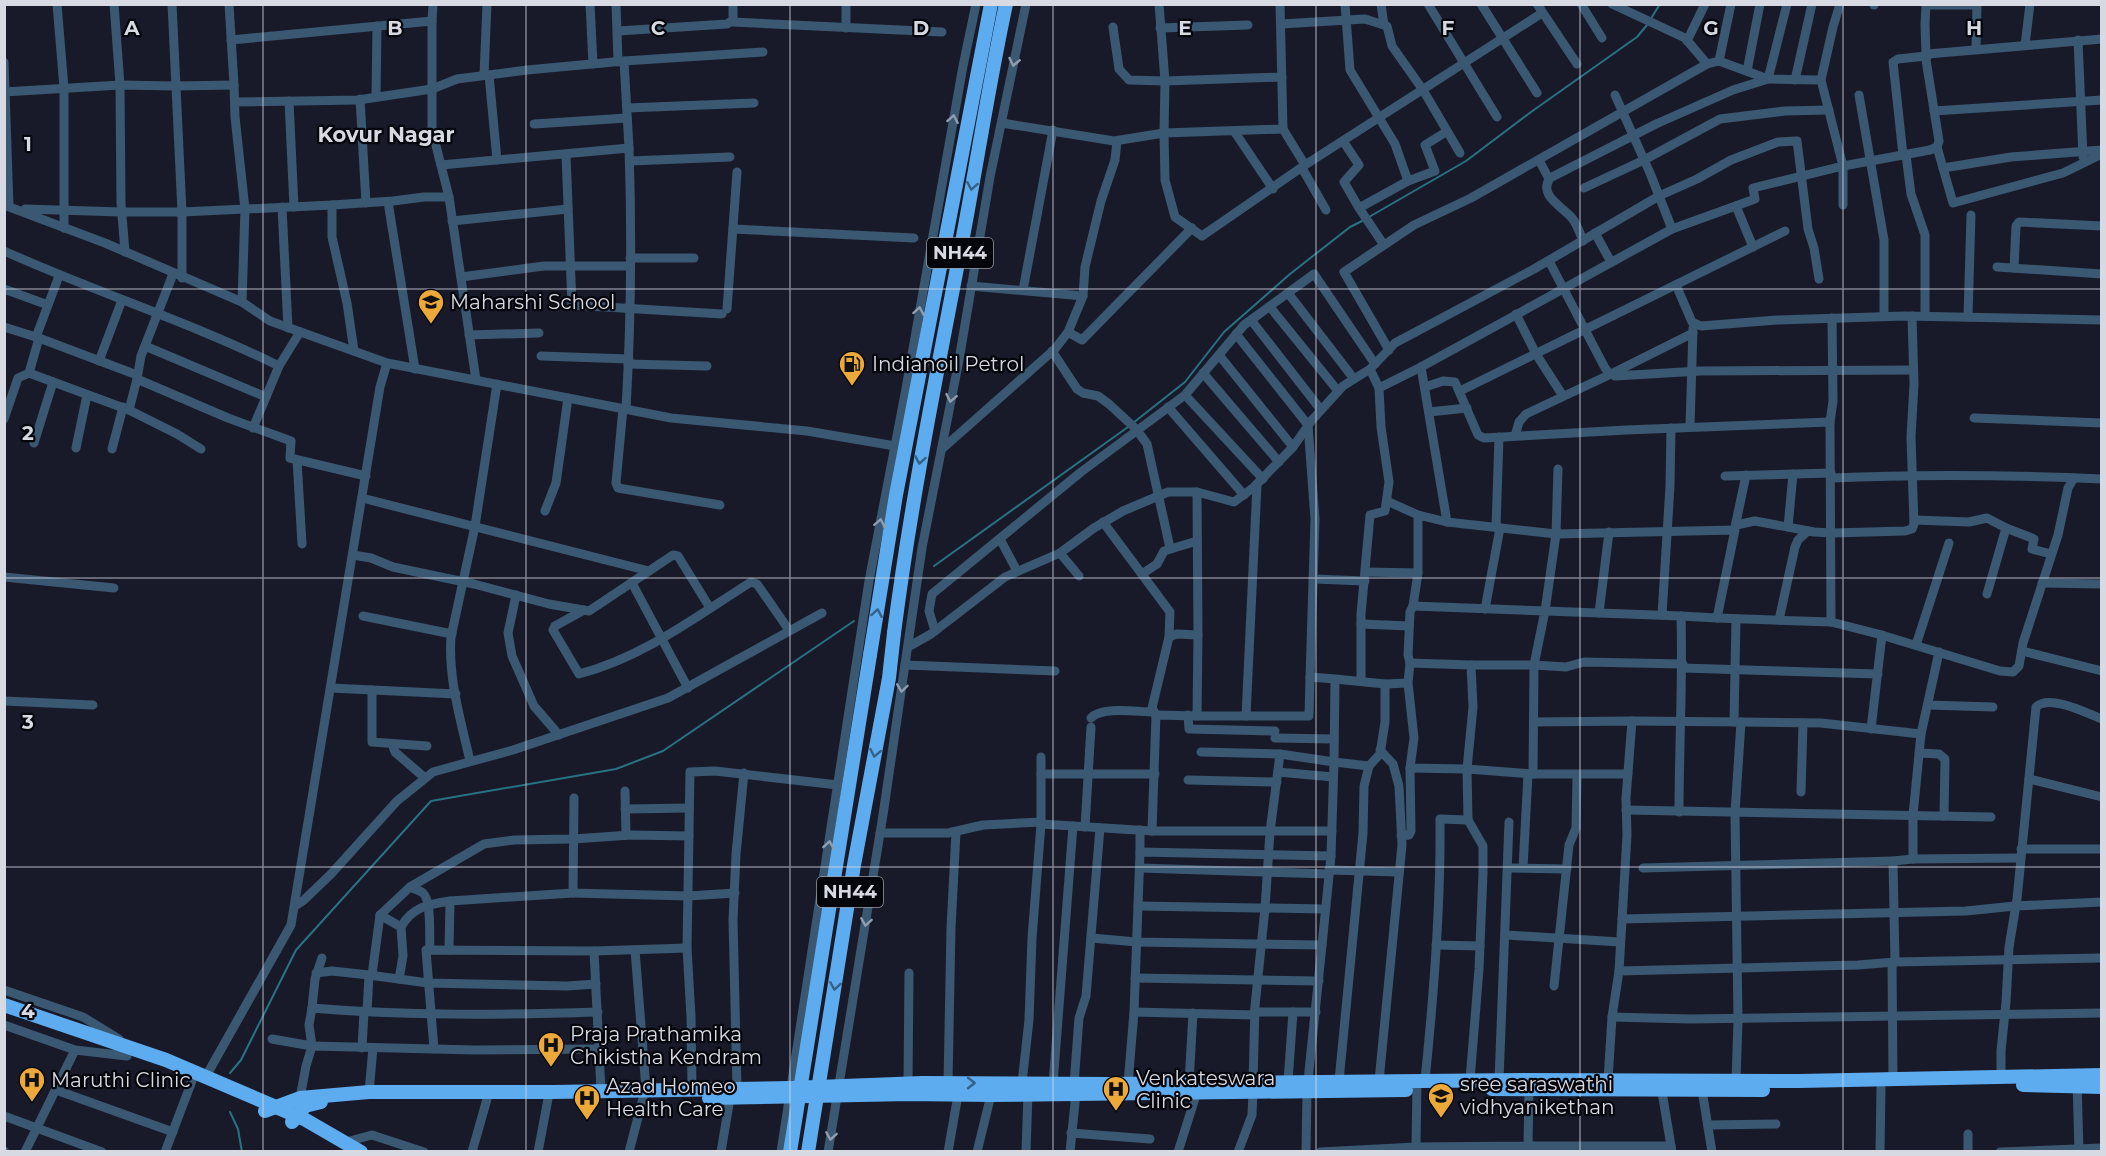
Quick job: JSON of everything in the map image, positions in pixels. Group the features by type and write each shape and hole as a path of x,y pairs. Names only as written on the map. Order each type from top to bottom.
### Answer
{"highway":[{"name":"NH44","path":"790,1152 920,343 991,4"},
{"name":"NH44","path":"808,1152 854,865 889,678 913,500 1006,4"},
{"path":"4,1005 129,1051"},
{"path":"4,1013 166,1060 198,1079 294,1119 346,1147 361,1152"},
{"path":"294,1119 305,1106 327,1101 548,1099 645,1094 790,1093 838,1091 908,1083 1075,1089 1308,1086 1470,1080 1608,1080 1702,1090 2077,1081 2102,1075"},
{"path":"1253,1087 1288,1081 1308,1086 1339,1081 1379,1080 1529,1090 1736,1080 2001,1077 2077,1081 2102,1087"},
{"path":"838,1091 992,1095 1053,1084 1075,1089 1128,1084 1193,1088"},
{"path":"271,1109 300,1098 369,1092 601,1090 645,1094 692,1089 733,1093"}],"street":[{"path":"57,4 64,88 64,228"},
{"path":"114,4 120,85 124,252"},
{"path":"112,449 137,377 141,356 177,276 182,212 172,4"},
{"path":"229,4 234,102 245,209 242,302"},
{"path":"433,4 432,130 449,197 476,380"},
{"path":"487,4 486,75 497,160"},
{"path":"590,4 593,64"},
{"path":"616,4 630,161 628,361 616,483 618,488 720,505"},
{"path":"732,22 733,4"},
{"path":"846,4 846,28"},
{"path":"781,1152 855,660 895,446 920,343 932,239 976,4"},
{"path":"828,1152 880,833 922,548 1026,4"},
{"path":"1159,4 1165,81 1165,180 1175,217 1202,236 1343,141 1503,38 1539,9 1577,64"},
{"path":"1280,4 1283,129 1326,210"},
{"path":"1345,4 1350,70 1395,144 1408,181"},
{"path":"1381,4 1384,25"},
{"path":"1428,4 1497,117"},
{"path":"1481,4 1537,93"},
{"path":"1581,4 1602,38"},
{"path":"1612,4 1660,25 1687,41 1707,64"},
{"path":"1687,41 1705,4"},
{"path":"1719,62 1731,4"},
{"path":"1747,71 1760,4"},
{"path":"1768,79 1787,4"},
{"path":"1795,80 1812,4"},
{"path":"1840,4 1821,80 1843,166 1843,206"},
{"path":"2025,45 2030,4"},
{"path":"1976,49 1977,5 1926,5 1926,56 1939,141 1937,147 1953,203 2063,173 2083,158"},
{"path":"1281,24 1365,19 1387,26 1392,46 1423,90 1460,153"},
{"path":"231,40 432,21"},
{"path":"618,31 732,22 942,32"},
{"path":"1160,28 1248,25"},
{"path":"376,97 377,26"},
{"path":"1113,27 1119,69 1130,80 1282,77"},
{"path":"1925,316 1925,235 1911,194 1893,62 1898,59 1926,56 1929,53 2102,39"},
{"path":"2078,40 2083,158"},
{"path":"234,102 360,99 432,89 457,79 486,75 621,61 763,52"},
{"path":"4,62 10,207"},
{"path":"1389,350 1344,272 1414,225 1471,198 1707,64 1719,62 1768,79 1821,80"},
{"path":"1583,241 1572,218 1546,190 1549,179 1656,124 1733,90 1768,79"},
{"path":"5,92 120,85 234,85"},
{"path":"1615,94 1672,229"},
{"path":"1859,96 1884,240 1884,316"},
{"path":"360,99 366,203"},
{"path":"1934,111 2102,100"},
{"path":"289,101 294,207"},
{"path":"534,124 627,113 754,103"},
{"path":"1584,188 1644,160 1720,119 1785,111 1829,110"},
{"path":"1002,123 1117,141 1164,133 1283,129"},
{"path":"1023,290 1053,130"},
{"path":"1234,131 1273,189"},
{"path":"1360,209 1408,181 1435,171 1425,145 1446,132"},
{"path":"942,449 1052,351 1068,332 1083,296 1085,267 1101,201 1115,160 1117,141"},
{"path":"1343,141 1359,165 1344,182 1384,245"},
{"path":"908,647 934,631 1005,577 1060,552 1123,511 1168,492 1197,492 1234,502 1260,482 1279,462 1338,391 1373,366 1395,343 1549,261 1659,196 1731,160 1778,142 1797,141 1808,229 1819,279"},
{"path":"1379,388 1672,229 1755,200 1753,188 1843,166 1937,147"},
{"path":"441,165 629,148"},
{"path":"1943,168 2011,157 2083,158 2102,152"},
{"path":"566,155 572,306 630,310 724,311 733,229 736,172"},
{"path":"630,161 730,157"},
{"path":"1539,160 1549,179"},
{"path":"10,207 182,212 449,197"},
{"path":"388,202 415,369"},
{"path":"332,205 332,237 347,303 354,351"},
{"path":"1736,206 1754,247"},
{"path":"10,207 242,302 270,321 387,363 671,418 807,431 895,446"},
{"path":"282,207 288,328"},
{"path":"452,221 568,209"},
{"path":"1968,317 1971,215"},
{"path":"2014,268 2016,226 2019,222 2102,226"},
{"path":"1068,332 1082,340 1192,228"},
{"path":"733,229 932,239"},
{"path":"1460,391 1785,231"},
{"path":"1596,233 1611,262"},
{"path":"4,251 59,276 240,347 279,366"},
{"path":"460,277 544,266 694,258"},
{"path":"1549,261 1605,368 1611,374 1618,376 1692,372 1913,370"},
{"path":"1997,267 2102,274"},
{"path":"934,631 929,611 932,594 1081,472 1185,395 1236,334 1251,320 1314,274 1373,366 1379,388 1381,427 1389,482 1385,511 1370,514 1361,624 1361,681"},
{"path":"29,373 48,305 59,276"},
{"path":"1676,285 1693,328 1690,428"},
{"path":"971,286 1083,296"},
{"path":"4,289 48,305"},
{"path":"1288,293 1354,379"},
{"path":"99,361 122,300"},
{"path":"1270,307 1338,391"},
{"path":"1516,314 1536,354 1563,396"},
{"path":"1515,436 1524,416 1611,374 1693,328 1701,326 1884,316 2102,320"},
{"path":"1387,501 1418,515 1447,522 1556,534 1736,527 1755,521 1832,533 1912,529 1914,520 1911,437 1912,316"},
{"path":"1831,622 1832,318"},
{"path":"1251,320 1321,410"},
{"path":"4,327 99,361 253,428 291,441 290,458 366,476"},
{"path":"253,428 279,366 300,332"},
{"path":"469,334 539,333"},
{"path":"1085,827 1091,722 1095,714 1104,711 1192,716 1309,716 1315,519 1308,425 1236,334"},
{"path":"145,346 266,397"},
{"path":"1052,351 1077,389 1103,400 1125,418 1149,448 1157,496 1170,548"},
{"path":"1219,355 1293,447"},
{"path":"542,356 707,366"},
{"path":"165,1152 198,1079 291,925 380,387 387,363"},
{"path":"1421,367 1447,522"},
{"path":"4,419 18,378 29,373 126,408 201,449"},
{"path":"1203,373 1279,462"},
{"path":"1425,387 1450,380 1455,382 1480,437 1830,422"},
{"path":"34,443 53,382"},
{"path":"470,761 450,652 475,526 496,384"},
{"path":"76,448 87,394"},
{"path":"1185,395 1260,482 1246,716"},
{"path":"545,511 556,483 568,398"},
{"path":"1168,407 1244,495"},
{"path":"1429,412 1467,408"},
{"path":"1974,418 2102,423"},
{"path":"1662,615 1671,428"},
{"path":"1485,609 1498,528 1499,437"},
{"path":"297,460 302,544"},
{"path":"1523,868 1534,722 1534,665 1545,611 1556,534 1557,469"},
{"path":"1788,527 1793,474"},
{"path":"1725,476 1912,474 2102,479"},
{"path":"1717,618 1746,475"},
{"path":"1413,606 1831,622 2010,672 2018,669 2059,529 2068,488 2074,478"},
{"path":"1197,492 1198,635 1189,729 1334,739"},
{"path":"362,498 650,571"},
{"path":"1401,836 1410,834 1411,831 1410,768 1414,738 1408,683 1410,663 1408,655 1410,612 1418,573 1418,515"},
{"path":"1914,520 1969,522 1987,518 2033,539 2032,549 2051,554"},
{"path":"1103,522 1170,612 1169,637 1152,708 1155,714 1152,831"},
{"path":"1987,594 2006,528"},
{"path":"1779,620 1795,547 1798,540 1808,531"},
{"path":"1599,613 1609,532"},
{"path":"1000,538 1017,571"},
{"path":"1142,574 1155,566 1161,554 1170,548 1197,541"},
{"path":"1916,645 1949,543"},
{"path":"1060,552 1079,576"},
{"path":"353,555 371,558 393,567 549,604 584,610 589,610 673,555 678,556 710,608"},
{"path":"1314,579 1418,573"},
{"path":"4,577 114,588"},
{"path":"584,610 555,626 553,630 579,674 601,669 662,638 753,581 758,584 789,630"},
{"path":"632,583 688,688"},
{"path":"2042,583 2102,584"},
{"path":"516,595 508,633 512,656 534,706 559,735"},
{"path":"295,906 308,897 331,874 397,801 437,770 559,735 668,698 822,613"},
{"path":"363,616 452,634"},
{"path":"1679,812 1679,722 1683,666 1681,616"},
{"path":"1736,1080 1738,1017 1735,813 1738,722 1735,668 1737,619"},
{"path":"1361,624 1409,626"},
{"path":"1169,637 1177,634 1198,635"},
{"path":"1871,729 1882,635"},
{"path":"2022,651 2102,671"},
{"path":"1912,859 1913,815 1921,734 1939,652"},
{"path":"1410,663 1569,667 1584,663 1878,674"},
{"path":"905,665 1056,671"},
{"path":"1470,1080 1480,946 1483,846 1468,820 1467,769 1473,707 1471,665"},
{"path":"1310,677 1385,684 1408,683"},
{"path":"1306,1152 1308,1086 1331,856 1335,679"},
{"path":"1339,1081 1363,833 1364,786 1369,766 1380,754 1385,722 1385,684"},
{"path":"331,688 456,694"},
{"path":"372,690 371,740 375,743 427,746"},
{"path":"4,701 93,705"},
{"path":"2001,1077 2008,959 2035,714 2038,705 2044,702 2055,702 2102,719"},
{"path":"1928,705 1993,707"},
{"path":"1238,1152 1252,1115 1254,1014 1277,777 1276,716"},
{"path":"1608,1080 1612,1017 1619,971 1632,721"},
{"path":"1534,722 1803,723 1921,734"},
{"path":"1801,792 1803,723"},
{"path":"392,744 395,752 425,778"},
{"path":"1379,1080 1401,836 1399,786 1393,764 1380,750"},
{"path":"1201,752 1277,754 1369,766"},
{"path":"1919,753 1939,754 1945,759 1944,816"},
{"path":"1026,1152 1025,1088 1032,938 1041,823 1041,757"},
{"path":"1410,768 1467,769 1531,774 1628,774"},
{"path":"692,1089 687,948 690,772 744,773 838,785"},
{"path":"721,1152 733,1093 733,920 744,773"},
{"path":"1041,774 1155,774"},
{"path":"1554,986 1569,845 1575,828 1577,775"},
{"path":"1188,780 1333,777"},
{"path":"2029,779 2102,797"},
{"path":"625,791 626,835"},
{"path":"573,893 574,798"},
{"path":"625,809 689,808"},
{"path":"1626,810 1991,818"},
{"path":"1416,1147 1419,1083 1436,945 1441,863 1440,819 1468,820"},
{"path":"1499,1080 1509,822"},
{"path":"880,833 956,832 983,825 1041,823 1152,831 1332,831"},
{"path":"1053,1084 1073,826"},
{"path":"1070,1152 1078,1025 1086,996 1100,828"},
{"path":"1128,1084 1134,1012 1140,830"},
{"path":"948,1083 951,928 956,832"},
{"path":"363,1048 365,1012 380,915 410,887 484,844 514,840 626,835 689,836"},
{"path":"1643,868 1893,861 2102,849"},
{"path":"1140,852 1331,856"},
{"path":"1893,861 1895,913 1891,1015 1893,1078"},
{"path":"1140,868 1268,872 1399,872"},
{"path":"1509,868 1567,869"},
{"path":"410,887 424,894 430,903 428,926 430,950"},
{"path":"399,979 404,956 401,927 409,915 430,903 573,893 688,896 735,892"},
{"path":"449,950 450,901"},
{"path":"1622,919 1966,911 2102,902"},
{"path":"1138,906 1325,909"},
{"path":"380,915 401,927"},
{"path":"1506,935 1620,942"},
{"path":"1091,938 1137,942 1322,945"},
{"path":"1436,945 1480,946"},
{"path":"434,1049 426,950 594,951 687,948"},
{"path":"629,1152 645,1094 635,950"},
{"path":"594,951 601,1090"},
{"path":"300,1098 312,1046 309,1025 316,973 322,958"},
{"path":"1619,971 2102,958"},
{"path":"316,973 332,971 428,983 557,986 596,984"},
{"path":"908,1083 909,973"},
{"path":"1135,978 1319,981"},
{"path":"4,990 83,1017 129,1051"},
{"path":"312,1008 432,1014 598,1012"},
{"path":"1134,1012 1254,1014 1316,1012"},
{"path":"1288,1081 1293,1012"},
{"path":"1178,1152 1193,1088 1193,1013"},
{"path":"1612,1017 2102,1013"},
{"path":"4,1025 75,1050 129,1051"},
{"path":"272,1039 312,1046 363,1048 600,1049"},
{"path":"369,1092 373,1048"},
{"path":"25,1152 75,1050"},
{"path":"2077,1081 2079,1150"},
{"path":"1320,1152 1416,1147 1509,1149 1528,1146 1565,1149 1672,1149 1661,1085"},
{"path":"1880,1152 1881,1087"},
{"path":"56,1090 173,1132"},
{"path":"1528,1146 1529,1090"},
{"path":"1702,1090 1712,1152"},
{"path":"948,1152 958,1095"},
{"path":"977,1152 992,1095"},
{"path":"472,1152 487,1099"},
{"path":"538,1152 548,1099"},
{"path":"4,1116 102,1152"},
{"path":"1708,1125 1776,1124"},
{"path":"1071,1133 1150,1139"},
{"path":"1968,1134 1968,1152"},
{"path":"346,1147 372,1136 424,1152"},
{"path":"2000,1152 2102,1148"}],"waterway":[{"path":"1650,20 1660,4"},
{"path":"1369,217 1466,161 1637,37 1647,25"},
{"path":"1133,423 1185,382 1224,332 1290,274 1350,227 1364,220"},
{"path":"934,566 1128,427"},
{"path":"230,1073 241,1060 296,950 431,801 616,769 663,751 854,621"},
{"path":"230,1112 238,1129 242,1152"}],"place":[{"name":"Maharshi School","path":"431,325"},
{"name":"Indianoil Petrol","path":"852,387"},
{"name":"Praja Prathamika Chikistha Kendram","path":"551,1068"},
{"name":"Maruthi Clinic","path":"32,1103"},
{"name":"Venkateswara Clinic","path":"1116,1112"},
{"name":"sree saraswathi vidhyanikethan","path":"1441,1119"},
{"name":"Azad Homeo Health Care","path":"587,1121"}],"district":[{"name":"Kovur Nagar","path":"386,134"}]}
